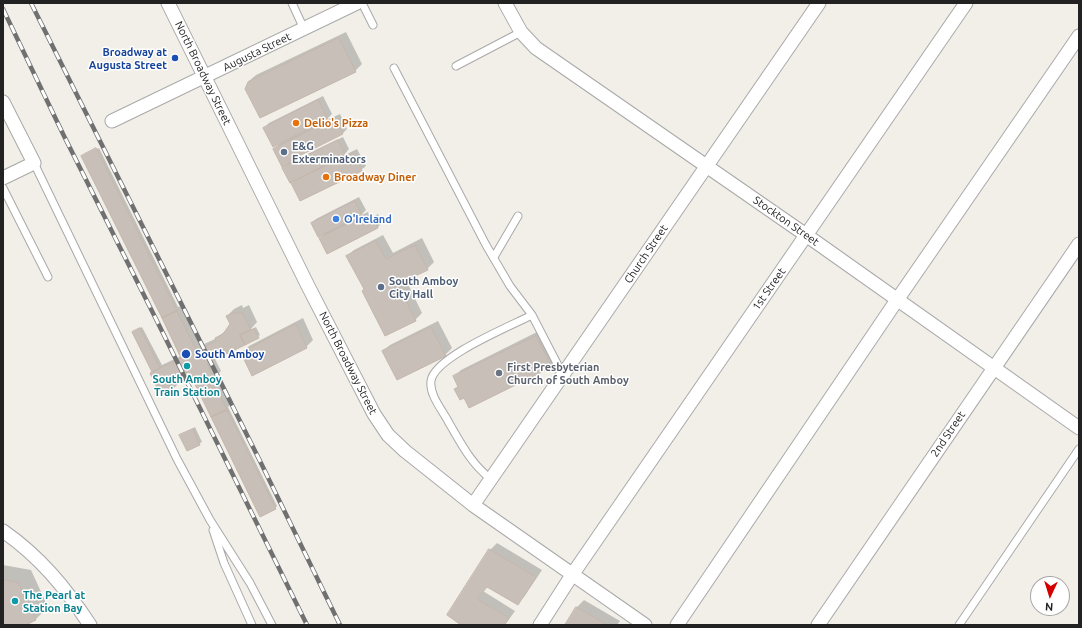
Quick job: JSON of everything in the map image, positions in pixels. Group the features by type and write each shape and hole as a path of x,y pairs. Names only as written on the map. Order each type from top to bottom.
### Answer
{"street":[{"name":"North Broadway Street","path":"168,3 374,414 388,435 405,451 473,505 645,625"},
{"name":"Augusta Street","path":"112,121 357,3"},
{"name":"Stockton Street","path":"505,3 521,32 536,48 806,235 1079,428"},
{"name":"Church Street","path":"473,505 819,3"},
{"name":"1st Street","path":"540,625 572,575 966,3"},
{"path":"677,625 897,300 1079,36"},
{"path":"3,102 34,163 3,178"},
{"name":"2nd Street","path":"820,624 1079,244"},
{"path":"3,531 24,545 67,590 90,625"}],"lane":[{"path":"292,3 304,29"},
{"path":"362,3 373,24"},
{"path":"456,66 521,32"},
{"path":"394,68 494,257 510,286 532,315 563,375"},
{"path":"34,163 148,401 210,520 250,583 272,625"},
{"path":"3,188 48,277"},
{"path":"494,257 518,216"},
{"path":"491,479 470,458 433,393 431,381 436,370 462,350 532,315"},
{"path":"959,625 1079,449"},
{"path":"210,520 224,563 252,625"}],"building":[{"path":"339,38 356,72 260,118 245,89 248,82"},
{"name":"Delio's Pizza","path":"318,100 328,119 273,147 263,128"},
{"path":"335,118 343,134 295,158 295,160 282,167 273,149"},
{"path":"338,140 345,155 290,183 282,168"},
{"path":"96,148 177,311 162,318 81,156"},
{"name":"Broadway Diner","path":"353,153 362,171 300,201 291,183"},
{"name":"O'Ireland","path":"355,201 362,215 318,237 311,223"},
{"path":"363,216 365,221 373,218 378,228 327,254 319,238"},
{"name":"South Amboy City Hall","path":"376,241 386,259 415,245 428,270 398,284 416,321 385,336 362,291 364,289 346,256"},
{"name":"South Amboy Train Station","path":"177,311 197,351 216,341 215,338 223,334 230,324 226,316 235,312 236,314 242,312 251,330 240,335 245,345 207,363 214,379 212,380 227,410 211,417 189,372 165,383 168,384 172,391 163,396 159,388 160,386 157,388 150,373 181,358 162,318"},
{"path":"296,324 307,348 252,376 241,353"},
{"path":"431,327 446,356 397,380 382,351"},
{"path":"140,328 160,368 152,372 132,332"},
{"path":"254,329 259,338 245,345 240,335"},
{"name":"First Presbyterian Church of South Amboy","path":"536,336 552,367 469,408 464,398 460,400 454,389 458,387 453,376"},
{"path":"227,410 276,509 260,517 211,417"},
{"path":"193,429 200,445 187,451 179,435"},
{"path":"489,549 536,577 518,605 487,587 477,599 509,618 504,625 461,625 447,615"},
{"name":"The Pearl at Station Bay","path":"3,580 18,582 36,620 26,625 3,625"},
{"path":"576,607 608,625 565,625"}],"railway":[{"path":"31,3 260,461 340,625"},
{"path":"3,9 64,136 307,625"}],"place":[{"name":"Broadway at Augusta Street","path":"175,58"},
{"name":"Delio's Pizza","path":"296,123"},
{"name":"E&G Exterminators","path":"284,152"},
{"name":"Broadway Diner","path":"326,177"},
{"name":"O'Ireland","path":"336,219"},
{"name":"South Amboy City Hall","path":"381,287"},
{"name":"South Amboy","path":"186,354"},
{"name":"South Amboy Train Station","path":"187,366"},
{"name":"First Presbyterian Church of South Amboy","path":"499,373"},
{"name":"The Pearl at Station Bay","path":"15,601"}]}
